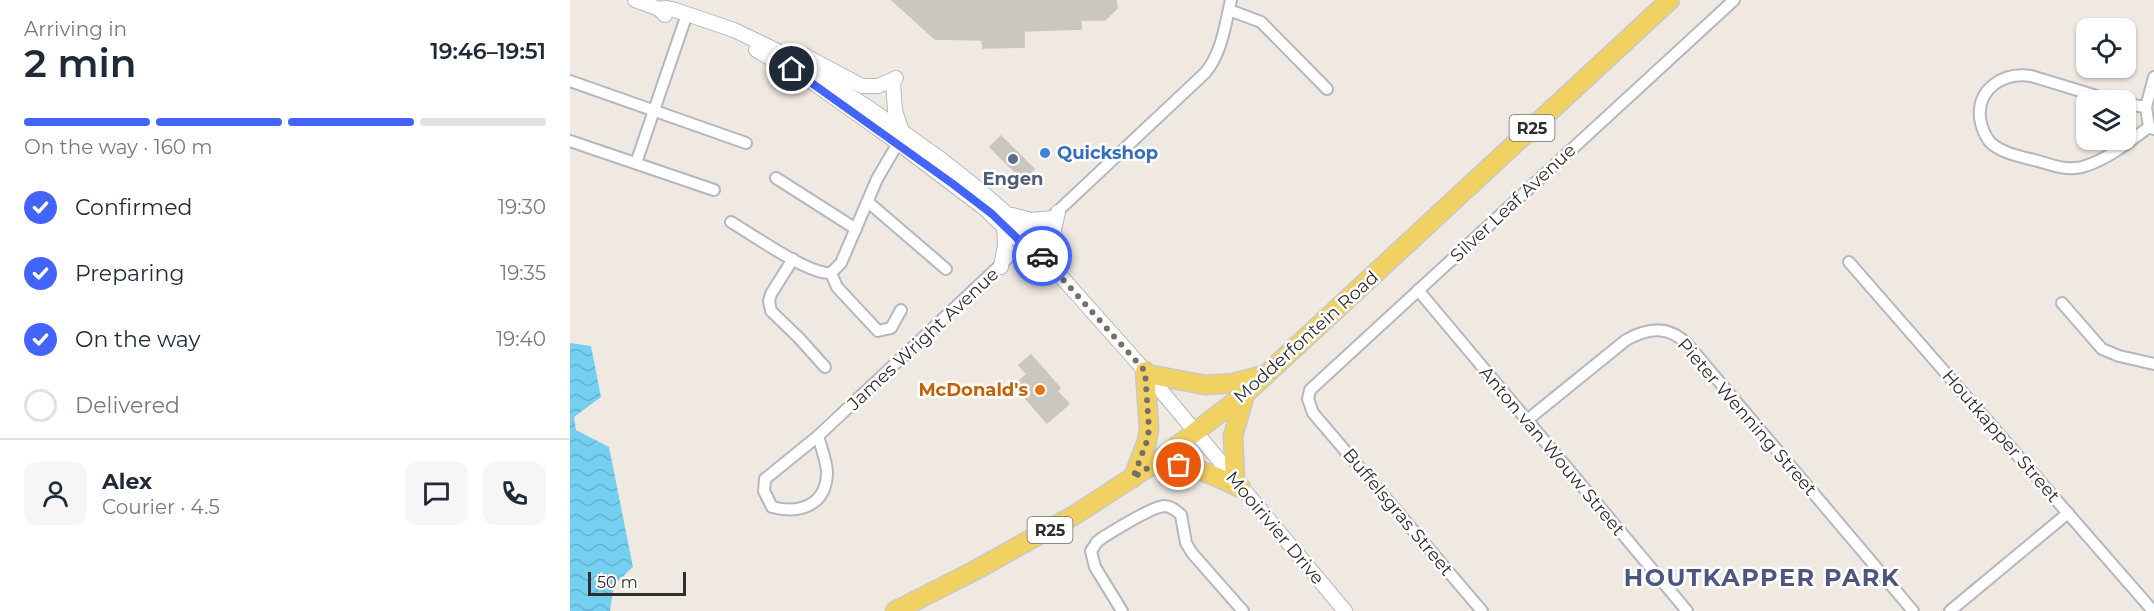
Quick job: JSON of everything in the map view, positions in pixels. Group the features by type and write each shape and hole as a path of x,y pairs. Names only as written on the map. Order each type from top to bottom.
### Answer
{"main road":[{"name":"Modderfontein Road","path":"895,611 1048,531 1152,465 1245,394 1670,0"},
{"path":"1133,478 1147,441 1149,429 1146,372 1205,385 1266,375"},
{"path":"1152,465 1191,467 1238,485 1233,436 1245,394"}],"street":[{"name":"Mooirivier Drive","path":"635,0 659,9 667,8 792,69 900,138"},
{"name":"Silver Leaf Avenue","path":"1313,413 1308,399 1313,386 1734,0"},
{"path":"1230,5 1261,22 1327,89"},
{"name":"James Wright Avenue","path":"818,436 827,473 822,496 809,506 788,511 772,507 764,492 765,479 818,436 1205,74 1215,58 1230,5"},
{"name":"Mooirivier Drive","path":"685,18 734,30 809,68 1028,240 1146,372 1345,611"},
{"path":"636,163 685,18"},
{"path":"734,30 750,32 798,52 862,86 878,86 895,79 900,138 877,179 841,263 831,273"},
{"path":"2077,90 2031,76 2009,76 1991,86 1982,99 1980,122 1990,142 1998,148 2070,169 2090,165 2117,150"},
{"path":"2136,138 2152,128 2146,107 2154,77"},
{"path":"570,81 746,142"},
{"path":"2136,106 2146,107"},
{"path":"570,141 714,190"},
{"path":"776,178 856,229"},
{"path":"868,201 946,269"},
{"path":"1000,267 1005,245 1004,219 1025,220 1055,215 1052,239 1056,270"},
{"path":"731,222 817,271 831,273"},
{"path":"794,259 771,294 769,301 771,311 825,367"},
{"name":"Houtkapper Street","path":"1849,262 2153,611"},
{"path":"831,273 837,286 878,331 891,328 901,310"},
{"name":"Anton van Wouw Street","path":"1418,290 1687,611"},
{"path":"2062,303 2102,349 2154,364"},
{"name":"Pieter Wenning Street","path":"1526,421 1636,334 1656,329 1674,333 1689,346 1913,611"},
{"name":"Buffelsgras Street","path":"1313,413 1482,611"},
{"path":"1122,611 1095,567 1091,551 1102,538 1154,509 1166,506 1172,507 1181,514 1186,543 1192,553 1243,611"},
{"path":"1950,611 2068,513"}],"water":[{"path":"570,343 591,346 601,397 574,417 576,430 609,447 633,567 614,585 610,611 570,611"}],"building":[{"path":"892,0 1116,0 1117,8 1105,20 1081,20 1081,29 1024,31 1024,47 983,48 982,40 935,39"},
{"path":"1001,136 1034,169 1023,180 990,147"},
{"name":"McDonald's","path":"1031,355 1060,388 1057,391 1069,404 1047,423 1019,391 1023,389 1018,382 1027,374 1019,365"}],"way so far":[{"path":"1042,256 1145,371 1149,429 1147,441 1133,478 1152,465 1179,465"}],"place":[{"name":"Quickshop","path":"1045,153"},
{"name":"Engen","path":"1013,159"},
{"name":"McDonald's","path":"1040,390"}],"district":[{"name":"HOUTKAPPER PARK","path":"1762,578"}],"route":[{"path":"792,69 970,196 1023,244 1042,256"}]}
